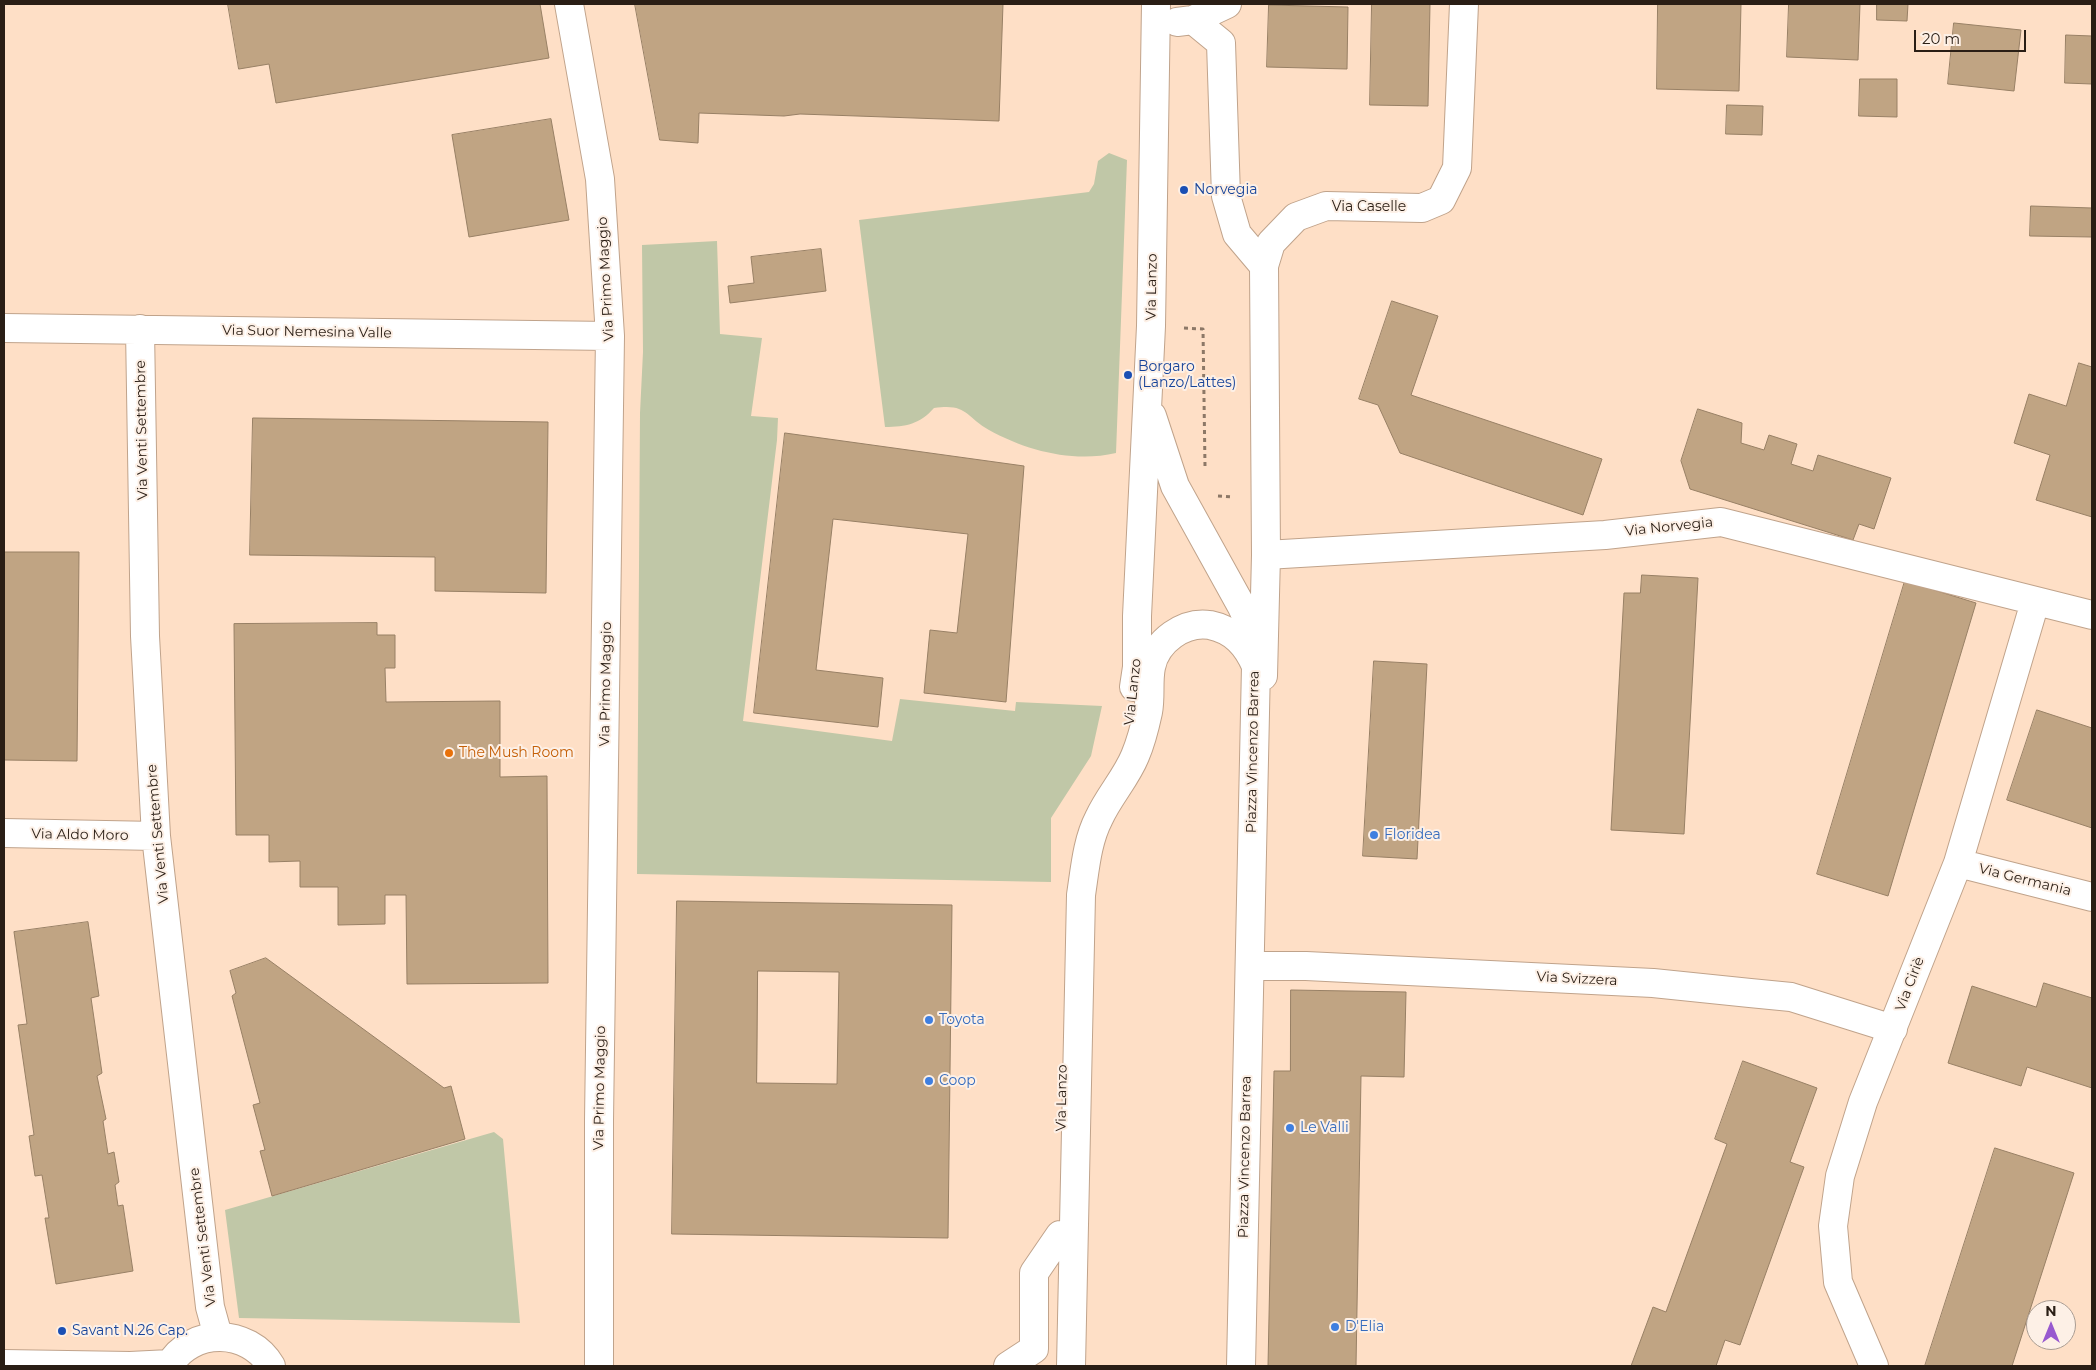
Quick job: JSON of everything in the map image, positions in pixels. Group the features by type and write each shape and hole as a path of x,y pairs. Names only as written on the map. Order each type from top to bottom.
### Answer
{"street":[{"name":"Via Primo Maggio","path":"569,4 600,179 610,336 599,1120 599,1366"},
{"path":"1193,20 1226,4"},
{"name":"Via Caselle","path":"1266,555 1264,266 1271,243 1296,217 1326,206 1422,208 1441,200 1457,168 1464,4"},
{"path":"1156,14 1193,20 1221,43 1226,196 1237,234 1264,266"},
{"name":"Via Lanzo","path":"1059,1366 1064,954 1077,830 1127,741 1137,660 1137,616 1151,326 1156,14"},
{"name":"Via Suor Nemesina Valle","path":"4,328 610,336"},
{"name":"Via Venti Settembre","path":"140,330 145,636 156,836 209,1297 218,1336"},
{"path":"1147,400 1175,486 1256,637 1263,665"},
{"name":"Via Norvegia","path":"1266,555 1605,535 1721,522 2092,615"},
{"path":"1243,1366 1266,555"},
{"name":"Via Ciriè","path":"1874,1366 1838,1282 1834,1226 1840,1176 1863,1102 1958,863 2035,602"},
{"path":"1137,660 1150,636 1177,620 1201,614 1229,619 1252,642 1263,665"},
{"name":"Piazza Vincenzo Barrea","path":"1071,1366 1081,895 1089,845 1098,818 1135,756 1148,711 1151,666 1157,652 1166,639 1179,630 1209,625 1225,629 1239,638 1249,651 1256,666 1243,1366"},
{"name":"Via Aldo Moro","path":"4,833 156,836"},
{"name":"Via Germania","path":"1958,863 2092,897"},
{"name":"Via Svizzera","path":"1255,966 1306,966 1653,983 1791,997 1893,1029"},
{"path":"1008,1366 1034,1349 1034,1273 1060,1234"},
{"path":"4,1364 169,1365 183,1350 199,1340 218,1336 236,1338 253,1346 266,1358 271,1366"}],"path":[{"path":"1151,326 1203,329 1206,475"},
{"path":"1216,496 1265,499"}],"green space":[{"path":"1109,153 1127,160 1116,453 1084,457 1067,456 1035,449 989,430 965,412 953,407 934,408 923,418 912,424 885,427 859,220 1089,192 1094,184 1098,161"},
{"path":"717,241 720,334 762,338 751,416 778,418 777,440 743,721 892,741 900,699 1015,711 1016,702 1102,706 1091,756 1051,818 1051,882 637,874 640,413 643,352 642,245"},
{"path":"494,1132 503,1139 520,1323 239,1318 225,1210"}],"building":[{"path":"228,4 540,4 549,58 276,103 269,64 239,69"},
{"path":"635,4 1003,4 999,121 800,114 784,116 699,113 698,143 660,140"},
{"path":"1372,4 1430,4 1428,106 1370,105"},
{"path":"1658,4 1741,4 1739,91 1657,89"},
{"path":"1789,4 1860,4 1858,60 1787,57"},
{"path":"1877,4 1908,4 1907,21 1877,20"},
{"path":"1269,5 1348,7 1347,69 1267,67"},
{"path":"1954,23 2021,30 2014,91 1948,84"},
{"path":"2066,35 2092,36 2092,84 2065,83"},
{"path":"1860,79 1897,79 1897,117 1859,116"},
{"path":"1727,105 1763,106 1762,135 1726,134"},
{"path":"551,119 569,220 469,237 452,135"},
{"path":"2031,206 2092,208 2092,237 2030,236"},
{"path":"821,249 826,291 730,303 728,286 754,283 751,257"},
{"path":"1392,301 1438,316 1411,395 1602,459 1583,515 1400,453 1378,405 1359,399"},
{"path":"2079,363 2092,367 2092,517 2036,500 2050,455 2014,443 2029,394 2066,406"},
{"path":"1698,409 1742,423 1741,443 1764,450 1769,435 1797,444 1791,464 1813,471 1818,455 1891,478 1874,529 1859,524 1853,540 1690,489 1681,461"},
{"path":"253,418 548,422 546,593 435,591 435,557 250,555"},
{"path":"785,433 1024,466 1006,702 924,693 930,630 957,633 968,534 833,519 816,670 883,678 878,727 754,713"},
{"path":"4,552 79,552 77,761 4,760"},
{"path":"1642,575 1698,578 1684,834 1611,830 1624,593 1640,593"},
{"path":"1905,581 1976,603 1888,896 1817,874"},
{"path":"377,623 377,635 395,635 395,668 385,668 386,702 500,701 500,777 547,776 548,983 407,984 406,895 385,895 385,924 338,925 338,887 300,887 300,861 269,862 269,835 236,835 234,624"},
{"path":"1374,661 1427,664 1417,859 1363,856"},
{"path":"2037,710 2092,728 2092,828 2007,800"},
{"path":"677,901 952,905 948,1238 672,1234","holes":["758,971 839,972 837,1084 757,1083"]},
{"path":"88,922 99,996 91,998 102,1073 97,1076 106,1119 103,1121 108,1154 114,1152 119,1182 115,1185 118,1206 123,1205 133,1271 56,1284 45,1218 49,1218 42,1175 35,1176 29,1136 34,1135 18,1025 27,1024 14,932"},
{"path":"266,958 444,1088 451,1086 465,1139 272,1196 260,1151 265,1150 253,1105 260,1103 232,996 236,993 230,971"},
{"path":"2044,983 2092,998 2092,1088 2027,1067 2021,1086 1948,1063 1972,986 2036,1007"},
{"path":"1291,990 1406,992 1404,1077 1361,1076 1356,1366 1268,1366 1274,1071 1290,1071"},
{"path":"1743,1061 1817,1088 1790,1162 1804,1167 1740,1345 1725,1340 1716,1366 1631,1366 1653,1307 1666,1312 1727,1144 1715,1139"},
{"path":"1995,1148 2074,1173 2033,1300 2026,1300 2026,1322 2012,1366 1925,1366"}],"place":[{"name":"Norvegia","path":"1184,190"},
{"name":"Borgaro (Lanzo/Lattes)","path":"1128,375"},
{"name":"The Mush Room","path":"449,753"},
{"name":"Floridea","path":"1374,835"},
{"name":"Toyota","path":"929,1020"},
{"name":"Coop","path":"929,1081"},
{"name":"Le Valli","path":"1290,1128"},
{"name":"D'Elia","path":"1335,1327"},
{"name":"Savant N.26 Cap.","path":"62,1331"}]}
